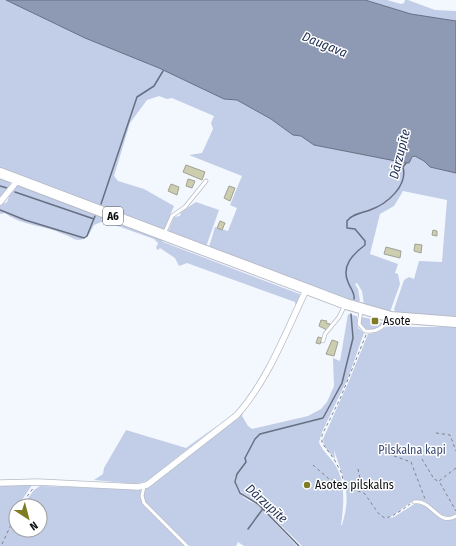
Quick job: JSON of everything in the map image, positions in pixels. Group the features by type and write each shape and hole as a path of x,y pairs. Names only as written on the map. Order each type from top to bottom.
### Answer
{"highway":[{"name":"A6","path":"0,173 346,304 391,317 456,322"}],"street":[{"path":"0,202 18,180"},
{"path":"0,483 38,482 138,488 156,479 237,415 247,404 284,338 306,290"}],"lane":[{"path":"164,236 172,216 185,207 206,181"},
{"path":"323,341 325,334 340,317 346,304"},
{"path":"362,309 359,326 362,330 368,331 381,328 391,317"},
{"path":"144,486 142,496 144,503 187,546"},
{"path":"414,502 421,502 427,505 443,518 451,519 456,516"}],"path":[{"path":"364,493 348,488 344,483 341,472 322,443 322,435 349,379 368,331"},
{"path":"436,432 450,435 456,451"},
{"path":"394,456 411,462 427,505"},
{"path":"422,459 434,479 439,481 456,511"},
{"path":"313,465 329,479 344,483"},
{"path":"439,481 456,468"},
{"path":"358,469 364,493 381,517 391,518 414,502"},
{"path":"26,498 38,482"},
{"path":"2,544 8,531"}],"green space":[{"path":"0,0 6,0 85,38 159,68 224,99 237,100 271,119 293,135 301,136 314,145 406,163 415,156 424,161 430,167 456,173 456,318 396,313 394,309 404,280 409,277 414,279 419,261 442,262 447,200 403,191 394,206 380,214 370,254 398,264 395,273 398,274 400,284 390,312 364,305 362,291 357,283 355,284 358,289 360,301 357,303 209,247 215,227 228,231 237,208 230,205 242,176 189,155 202,153 213,129 211,123 214,116 172,98 167,99 159,96 147,100 130,123 114,176 118,181 144,189 174,206 164,230 0,169"},
{"path":"365,0 387,0 401,4 404,3 405,0 408,0 435,10 456,11 456,21 411,14"},
{"path":"0,177 9,181 10,185 0,199"},
{"path":"17,186 21,186 160,238 163,242 300,294 296,307 295,302 187,263 179,266 175,258 160,248 158,250 156,248 158,243 154,239 104,221 94,225 87,237 78,240 56,231 26,223 5,213 0,214 0,205 7,202 10,194"},
{"path":"196,202 219,210 206,247 168,232 174,217 180,216 181,212"},
{"name":"Pilskalna kapi","path":"348,314 357,316 358,328 364,333 348,378 322,432 319,442 323,450 334,463 341,477 343,493 342,525 345,514 346,487 334,450 335,459 324,446 323,439 368,334 375,333 390,325 413,327 456,327 456,514 449,517 443,516 428,503 418,500 410,503 388,518 394,517 416,503 424,506 445,519 456,518 456,546 302,546 261,506 240,491 236,483 237,477 235,477 236,486 241,494 248,500 257,504 297,546 244,546 238,542 236,546 190,546 172,530 171,532 185,546 0,546 0,484 32,485 23,498 8,498 8,538 48,538 48,498 28,498 34,490 40,486 139,489 243,412 242,416 248,426 252,429 308,416 321,409 327,402 334,386 333,358 340,361"},
{"path":"362,317 372,319 371,321 378,324 379,322 382,323 382,325 375,329 364,329 360,323"},
{"path":"218,425 147,481 135,484 94,480 103,474 104,468 126,430 186,448"}],"water":[{"name":"Daugava","path":"6,0 365,0 411,14 456,21 456,173 430,167 424,161 415,156 412,157 409,163 406,163 314,145 301,136 293,135 271,119 237,100 224,99 159,68 85,38"}],"building":[{"path":"186,165 205,172 202,180 183,172"},
{"path":"188,179 195,181 192,188 186,186"},
{"path":"171,184 179,187 177,195 168,191"},
{"path":"229,186 235,188 230,201 224,198"},
{"path":"220,221 225,223 222,230 217,228"},
{"path":"433,230 437,231 437,236 432,235"},
{"path":"415,244 422,245 421,253 414,251"},
{"path":"386,247 401,251 400,258 384,254"},
{"path":"321,320 327,321 326,323 330,324 327,330 319,326"},
{"path":"318,337 322,338 320,344 316,343"},
{"path":"332,340 338,342 334,356 326,354"}],"waterway":[{"path":"101,204 137,97 154,86 163,71"},
{"name":"Dārzupīte","path":"354,299 353,292 346,276 346,271 349,261 356,252 365,245 365,241 355,229 347,228 347,221 354,215 377,207 389,199 395,193 402,181 404,174 403,167 406,163"},
{"path":"0,186 7,188"},
{"path":"15,192 94,219"},
{"path":"0,210 25,220 84,238 87,236 95,216"},
{"name":"Dārzupīte","path":"299,546 258,504 240,493 235,482 237,474 246,462 245,458 255,439 260,434 323,418 342,383 353,338 351,314"},
{"path":"248,529 262,510"}],"place":[{"name":"Asote","path":"375,321"},
{"name":"Asotes pilskalns","path":"307,485"}]}
